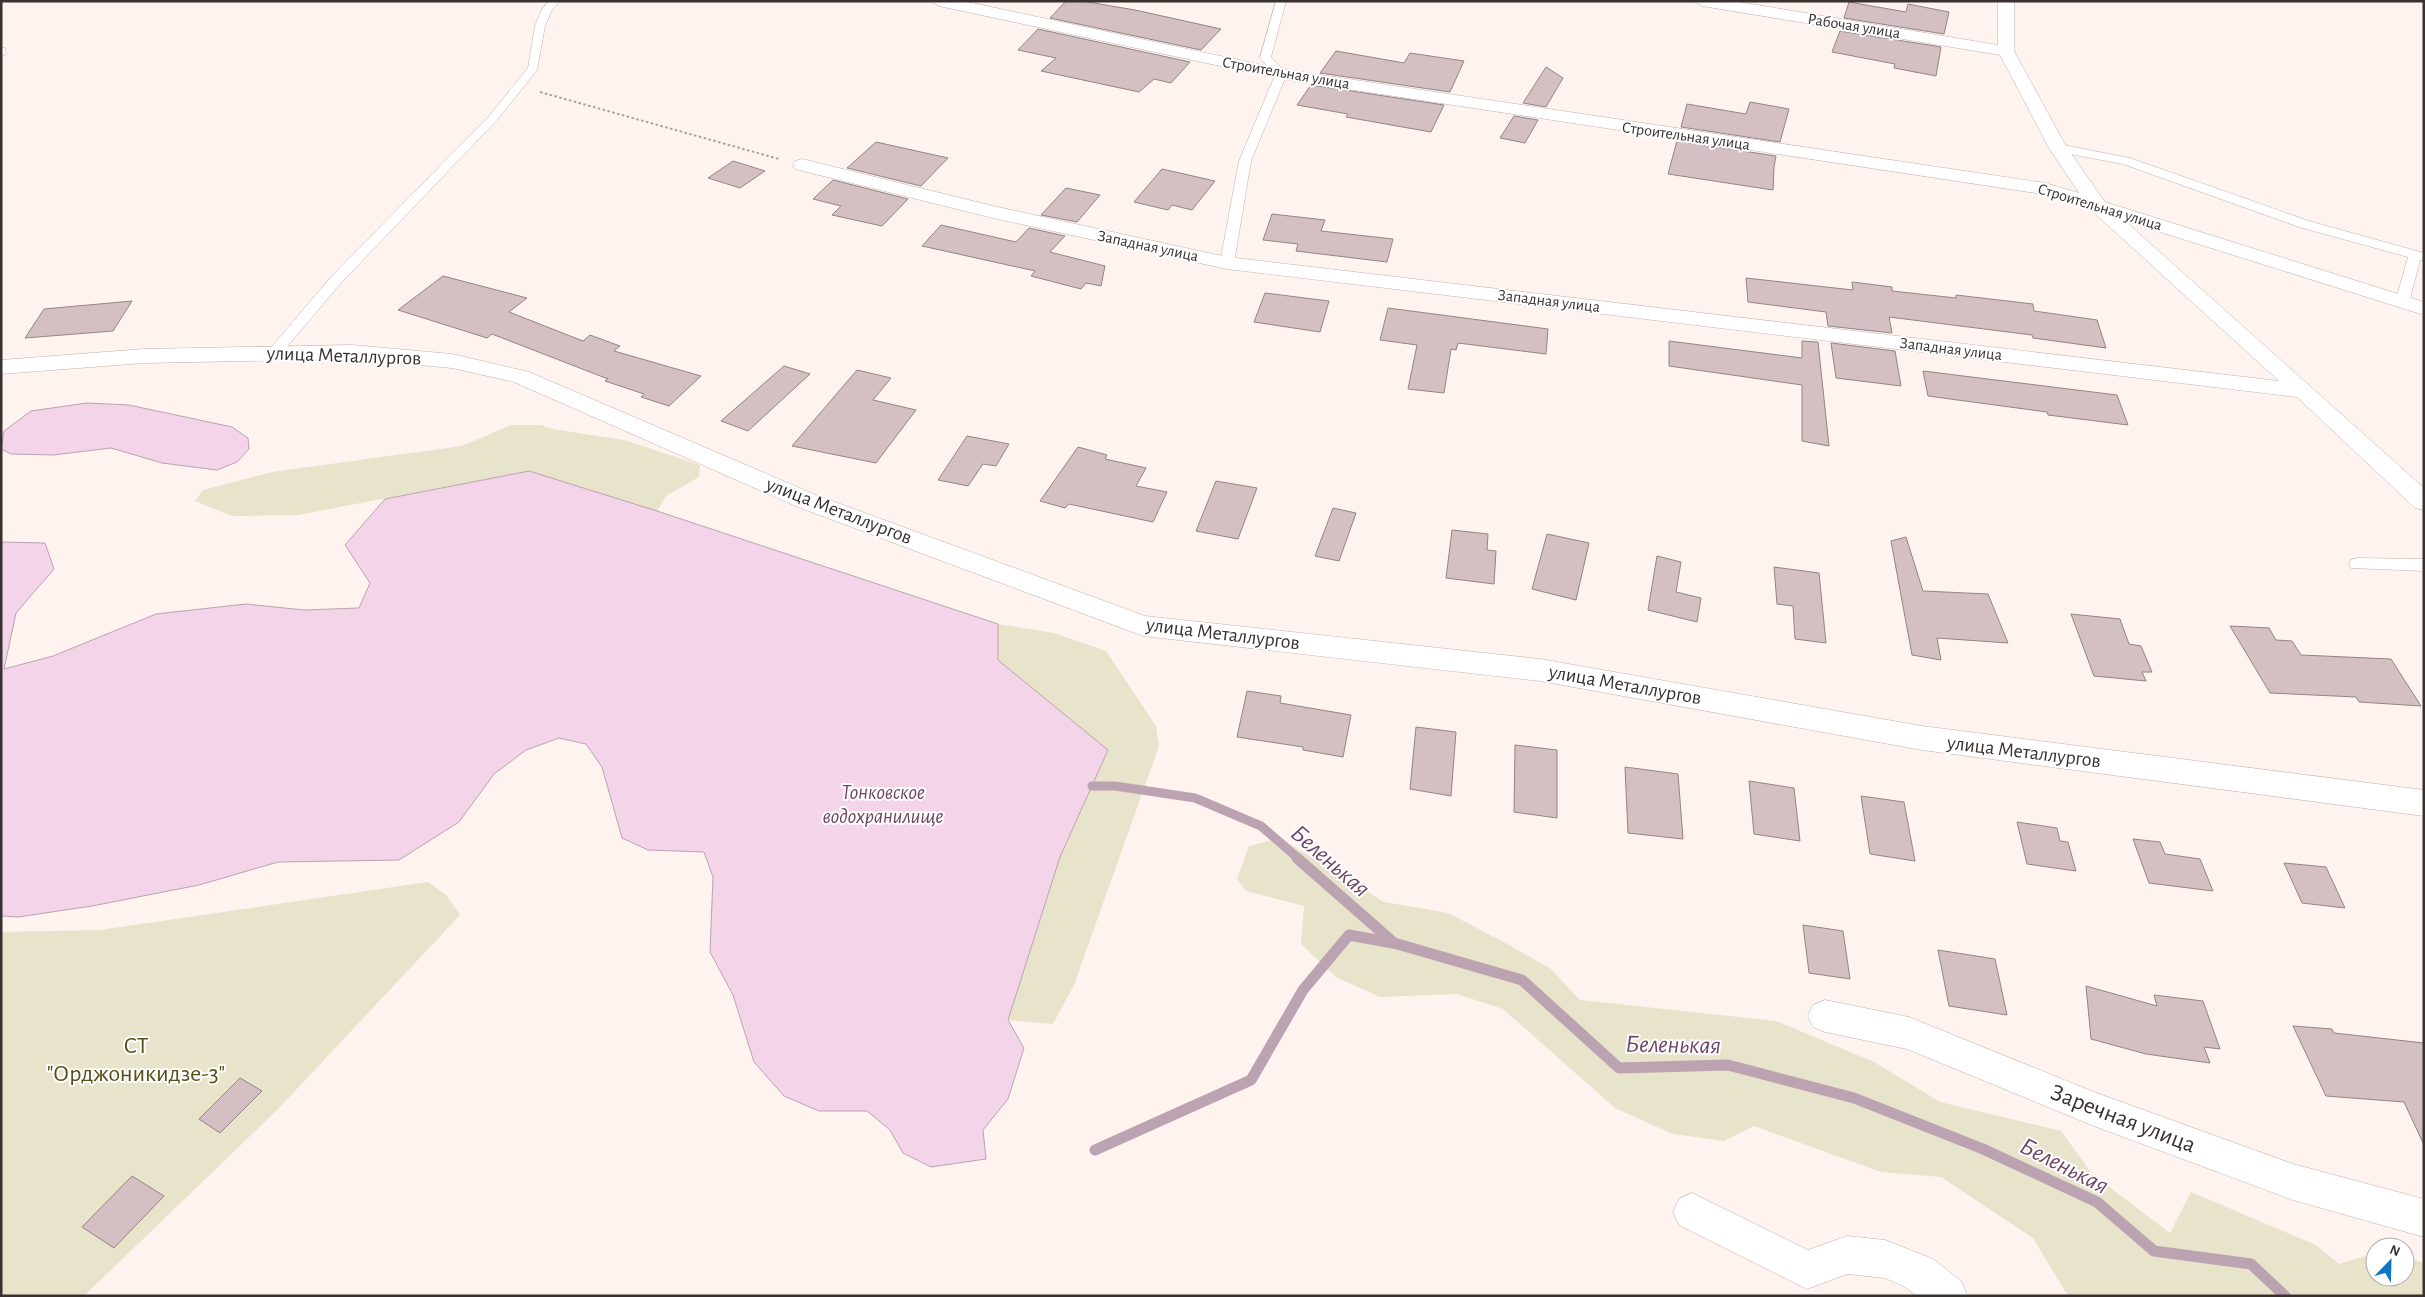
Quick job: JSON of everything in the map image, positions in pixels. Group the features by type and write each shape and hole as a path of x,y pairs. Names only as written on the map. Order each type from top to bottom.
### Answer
{"street":[{"name":"Строительная улица","path":"939,1 1280,74 2045,189 2424,309"},
{"name":"Рабочая улица","path":"1702,1 2006,51"},
{"path":"2006,1 2006,51 2058,148 2096,204 2135,241 2304,390 2424,502"},
{"name":"Западная улица","path":"802,165 993,212 1227,263 2304,390"},
{"name":"улица Металлургов","path":"1,368 144,356 352,352 452,361 521,377 807,501 1143,626 1540,670 1922,738 2424,803"},
{"name":"Заречная улица","path":"1825,1016 1909,1034 2094,1109 2293,1182 2424,1218"},
{"path":"1692,1212 1807,1270 1847,1255 1885,1259 1919,1273 1948,1296"}],"lane":[{"path":"274,354 336,280 488,124 532,68 540,26 547,9 555,1"},
{"path":"1227,263 1245,161 1280,74 1265,58 1281,1"},
{"path":"2058,148 2142,166 2304,224 2419,256 2402,302"},
{"path":"2357,564 2424,565"}],"path":[{"path":"521,82 546,96 802,165"}],"green space":[{"path":"511,425 541,425 552,429 624,440 700,465 699,477 666,496 657,511 529,471 298,515 232,516 195,501 203,490 272,472 462,446"},
{"path":"998,624 1054,633 1106,651 1156,726 1159,746 1074,985 1053,1024 1008,1020 1060,857 1107,750 998,660"},
{"path":"1280,838 1384,902 1448,913 1551,969 1580,1000 1776,1021 1874,1062 1940,1102 2061,1131 2092,1174 2170,1233 2191,1192 2316,1245 2339,1264 2365,1256 2365,1287 2415,1287 2415,1260 2424,1263 2424,1296 2068,1296 2033,1238 1941,1177 1881,1172 1754,1126 1724,1141 1673,1134 1615,1108 1503,1009 1457,994 1380,997 1336,977 1301,944 1304,906 1246,891 1237,879 1249,846"},
{"name":"СТ \"Орджоникидзе-3\"","path":"428,882 446,895 460,915 278,1109 84,1296 1,1296 1,932 100,930"}],"water":[{"path":"87,403 129,405 232,427 248,438 249,449 237,462 217,470 162,463 111,448 53,455 11,454 1,449 4,431 31,411"},
{"name":"Тонковское водохранилище","path":"529,471 657,511 998,624 998,660 1108,750 1060,857 1008,1020 1024,1048 1008,1099 983,1130 986,1159 931,1167 903,1153 890,1130 867,1111 819,1111 784,1096 754,1062 733,995 710,952 713,877 704,852 648,850 622,838 602,767 586,744 559,738 526,750 494,774 459,822 399,860 278,862 199,885 92,906 18,917 1,916 1,542 45,543 54,569 16,613 4,669 53,656 156,614 246,604 304,610 359,608 370,583 345,545 385,499"}],"building":[{"path":"1066,1 1082,1 1135,10 1221,29 1201,50 1050,18"},
{"path":"1849,2 1906,12 1908,4 1949,12 1944,34 1844,18"},
{"path":"1038,29 1190,62 1171,83 1154,79 1139,92 1041,71 1056,58 1018,50"},
{"path":"1840,31 1941,47 1936,76 1894,68 1895,64 1832,52"},
{"path":"1336,51 1404,63 1410,53 1464,61 1450,92 1320,73"},
{"path":"1546,67 1563,78 1546,107 1523,103"},
{"path":"1311,85 1444,105 1431,132 1346,117 1348,114 1297,105"},
{"path":"1750,102 1789,109 1780,142 1681,127 1687,104 1746,114"},
{"path":"1514,116 1538,120 1525,143 1500,138"},
{"path":"1677,141 1776,156 1773,190 1668,174"},
{"path":"876,142 948,158 921,186 847,168"},
{"path":"733,161 765,171 740,188 708,178"},
{"path":"1162,169 1215,181 1192,210 1172,205 1168,210 1134,202"},
{"path":"833,180 908,199 882,226 832,215 841,206 813,199"},
{"path":"1066,188 1100,195 1077,222 1041,215"},
{"path":"1272,214 1325,220 1321,231 1393,239 1387,262 1296,251 1298,244 1263,240"},
{"path":"941,225 1016,242 1029,228 1065,236 1050,252 1105,266 1101,286 1086,283 1081,289 1031,276 1035,271 922,246"},
{"path":"443,276 527,298 509,312 583,341 590,335 620,346 614,351 701,376 669,406 641,397 644,394 605,381 608,379 492,334 487,338 398,310"},
{"path":"1746,278 1853,290 1852,282 1892,287 1892,291 1956,298 1956,295 2033,304 2034,311 2097,320 2106,348 2033,338 2032,335 1889,317 1892,333 1828,326 1826,312 1748,302"},
{"path":"1265,293 1329,301 1320,332 1254,322"},
{"path":"132,301 113,331 25,338 44,309"},
{"path":"1388,308 1548,329 1546,354 1458,343 1456,350 1451,349 1444,393 1408,389 1417,345 1380,340"},
{"path":"1669,341 1802,358 1802,341 1818,342 1829,446 1802,441 1802,385 1669,366"},
{"path":"1831,343 1895,351 1901,386 1836,378"},
{"path":"784,366 810,374 748,431 721,421"},
{"path":"857,370 891,378 873,400 916,410 876,463 792,446"},
{"path":"1923,371 2117,395 2128,425 2048,415 2047,412 1928,396"},
{"path":"967,436 1009,444 996,466 983,464 968,486 938,480"},
{"path":"1078,447 1107,455 1105,459 1146,468 1136,486 1167,492 1153,522 1069,504 1065,508 1040,501"},
{"path":"1216,481 1257,488 1238,539 1196,531"},
{"path":"1333,508 1356,513 1339,561 1315,556"},
{"path":"1452,530 1488,534 1487,550 1496,551 1494,584 1446,578"},
{"path":"1547,534 1589,543 1576,600 1532,589"},
{"path":"1906,537 1923,591 1988,594 2008,643 1937,638 1941,660 1912,655 1891,541"},
{"path":"1657,556 1681,562 1676,592 1701,598 1697,622 1648,610"},
{"path":"1774,567 1819,573 1826,643 1795,639 1793,606 1777,604"},
{"path":"2071,614 2120,619 2129,644 2141,646 2152,672 2142,672 2146,681 2094,676"},
{"path":"2230,626 2269,628 2276,640 2292,641 2301,655 2391,659 2421,706 2359,702 2356,697 2270,693"},
{"path":"1247,691 1281,696 1280,703 1351,715 1343,757 1303,750 1303,747 1237,737"},
{"path":"1416,727 1456,732 1451,796 1410,789"},
{"path":"1515,745 1557,750 1557,818 1514,812"},
{"path":"1625,767 1678,774 1683,839 1628,833"},
{"path":"1749,781 1794,788 1800,841 1754,834"},
{"path":"1861,796 1904,802 1915,861 1870,854"},
{"path":"2017,822 2057,828 2060,841 2068,842 2076,871 2027,864"},
{"path":"2133,839 2160,842 2165,854 2200,859 2213,891 2149,883"},
{"path":"2284,863 2326,867 2345,908 2302,903"},
{"path":"1803,925 1843,931 1850,979 1809,973"},
{"path":"1938,950 1995,959 2007,1015 1949,1006"},
{"path":"2086,986 2157,1006 2154,995 2203,1001 2220,1049 2204,1047 2210,1063 2146,1054 2091,1039"},
{"path":"2293,1026 2332,1029 2334,1033 2424,1043 2424,1145 2404,1102 2326,1096"},
{"path":"240,1078 262,1091 220,1133 199,1119"},
{"path":"132,1176 164,1196 114,1248 82,1227"}],"waterway":[{"name":"Беленькая","path":"1092,786 1115,786 1195,798 1261,826 1299,859"},
{"name":"Беленькая","path":"1297,858 1394,943 1522,980 1619,1068 1728,1065 1854,1098 1983,1149 2097,1202 2154,1251 2251,1264 2285,1296"},
{"path":"1095,1150 1251,1080 1303,990 1349,935 1393,943"}]}
